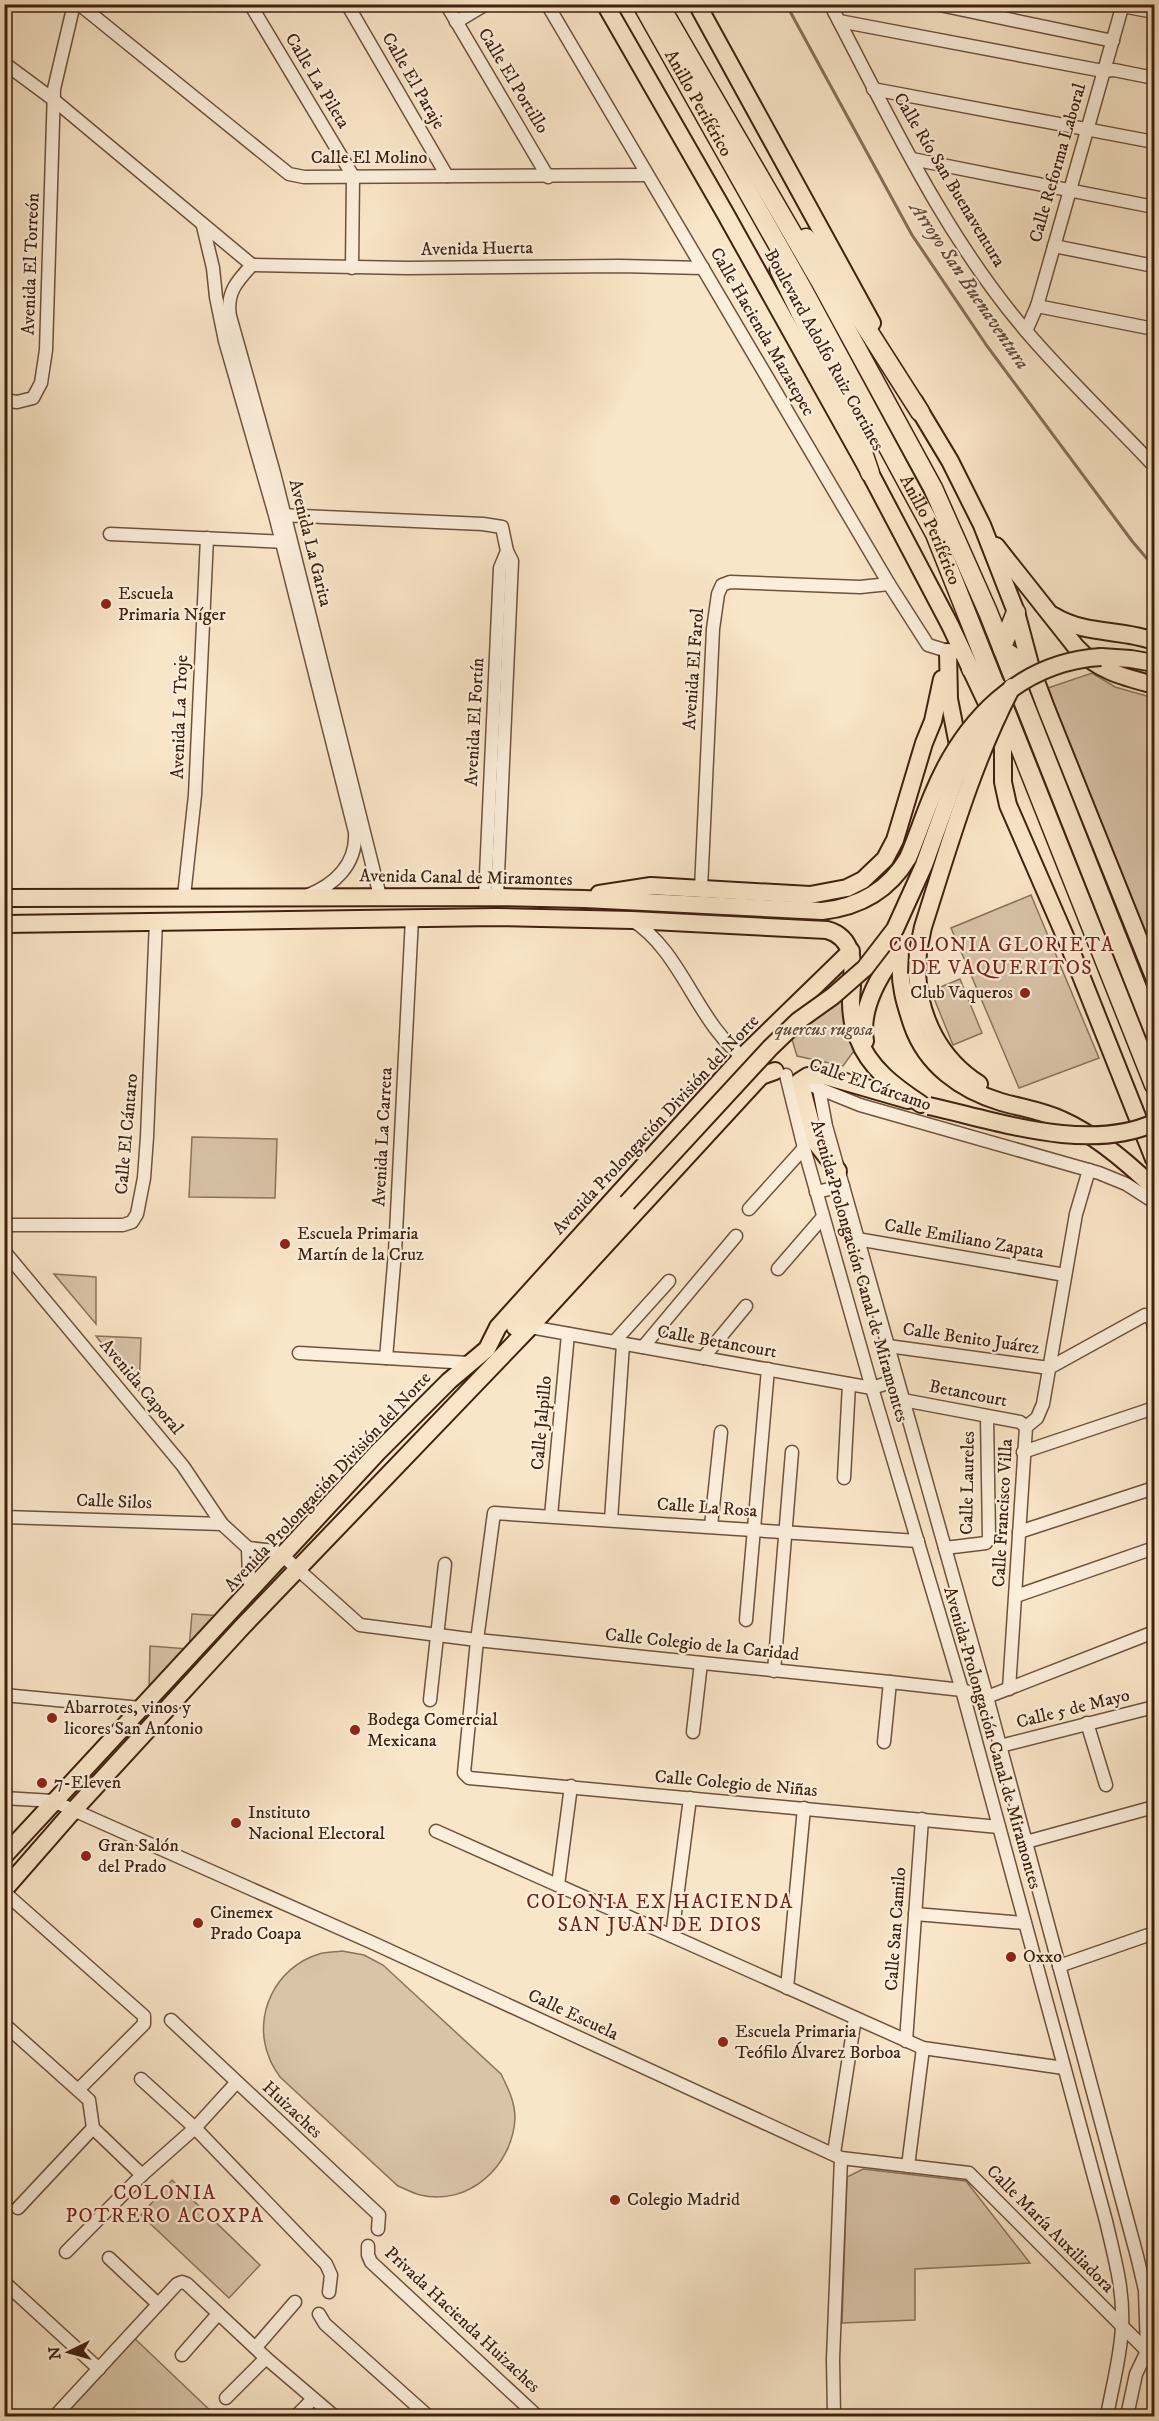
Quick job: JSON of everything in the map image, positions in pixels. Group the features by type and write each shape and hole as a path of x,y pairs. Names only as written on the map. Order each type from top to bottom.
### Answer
{"highway":[{"name":"Anillo Periférico","path":"642,4 732,163 935,534 1004,687 1155,1085"},
{"name":"Anillo Periférico","path":"659,4 782,216 933,488 1002,648 1155,1031"},
{"path":"732,163 792,298 850,414 870,473"},
{"path":"782,216 815,249 920,412"},
{"path":"1016,612 1002,648 1031,668"},
{"path":"961,658 1004,687 995,713"}],"main road":[{"name":"Boulevard Adolfo Ruiz Cortines","path":"605,4 870,473 950,625 961,658 995,713 1002,740 1003,782 1008,805 1072,954 1155,1159"},
{"path":"697,4 920,412 950,461 982,525 1016,612 1031,668 1155,977"},
{"path":"982,525 1001,554 1076,647 1098,667 1115,675 1155,685"},
{"path":"1050,614 1077,627 1122,633 1155,641"},
{"name":"Avenida Canal de Miramontes","path":"4,898 491,897 832,910 861,901 880,890 897,874 908,858 933,793 954,752 1004,687 1041,671 1080,659 1116,657 1155,663"},
{"path":"584,899 612,890 639,886 796,895 823,894 855,885 878,868 895,840 924,743 961,658"},
{"path":"961,658 949,699 958,738 960,778 907,936 901,963 902,987 914,1029 923,1048 955,1081 990,1098 1045,1113 1076,1127 1155,1188"},
{"path":"995,713 923,927 918,951 917,974 926,1020 947,1055 963,1073 974,1081 1016,1105"},
{"path":"487,1348 506,1336 770,1048 798,1021 833,996 865,968 895,929 924,865 956,777 995,713"},
{"path":"4,924 412,918 632,920 827,930 842,937 851,951 853,978 851,1003 854,1028 861,1047 872,1064 891,1083 925,1105"},
{"path":"872,1064 864,1037 867,1006 882,975 907,936"},
{"name":"Avenida Prolongación División del Norte","path":"4,1856 382,1448 487,1348 498,1327 727,1073 851,951"},
{"path":"727,1073 739,1077 746,1092"},
{"name":"Avenida Prolongación División del Norte","path":"4,1891 73,1811 259,1608 530,1327 761,1076 787,1076"},
{"path":"840,1179 816,1143 787,1076 825,1076 925,1105 1042,1131 1100,1135 1125,1132 1155,1123"},
{"path":"382,1448 396,1466"},
{"path":"249,1592 249,1606 259,1608"},
{"path":"231,1612 241,1614 244,1619 243,1626"}],"street":[{"path":"54,100 54,89 74,4"},
{"name":"Calle El Molino","path":"79,4 289,174 297,177 647,175"},
{"name":"Calle La Pileta","path":"250,4 353,176"},
{"name":"Calle El Paraje","path":"347,4 447,176"},
{"name":"Calle El Portillo","path":"446,4 548,177"},
{"path":"456,22 486,4"},
{"name":"Calle Hacienda Mazatepec","path":"547,4 889,585 928,645 961,658"},
{"name":"Calle Río San Buenaventura","path":"830,4 912,159 973,260 1026,331 1155,466"},
{"path":"935,4 1113,40"},
{"path":"1123,5 1155,12"},
{"name":"Calle Reforma Laboral","path":"1026,331 1037,306 1123,5"},
{"path":"839,21 1103,71 1114,70 1155,78"},
{"path":"4,63 54,100 252,265"},
{"path":"873,88 1155,142"},
{"name":"Avenida El Torreón","path":"4,400 17,402 33,398 41,383 46,350 50,280 54,100"},
{"path":"912,159 1155,207"},
{"path":"352,268 353,176"},
{"name":"Avenida La Garita","path":"203,226 213,268 225,341 279,515"},
{"path":"1054,246 1155,266"},
{"name":"Avenida La Garita","path":"252,265 232,289 229,309 279,515 380,896"},
{"name":"Avenida Huerta","path":"252,265 352,268 620,266 703,268"},
{"path":"1037,306 1155,329"},
{"name":"Avenida El Fortín","path":"279,515 502,527 512,561 491,897"},
{"path":"110,534 286,542"},
{"name":"Avenida La Troje","path":"184,896 195,795 207,538"},
{"name":"Avenida La Garita","path":"286,542 356,842 352,858 342,873 327,885 304,896"},
{"name":"Avenida El Farol","path":"701,889 713,629 718,594 722,585 730,582 860,587 889,585"},
{"name":"Avenida La Carreta","path":"386,1358 395,1252 412,918"},
{"name":"Calle El Cárcamo","path":"632,920 646,930 660,945 724,1039 742,1057 860,1105 1089,1170 1126,1184 1155,1202"},
{"name":"Calle El Cántaro","path":"4,1225 123,1226 132,1222 137,1214 144,1178 147,1137 156,921"},
{"name":"Avenida Prolongación Canal de Miramontes","path":"787,1076 823,1217 962,1690 1119,2275 1122,2328 1107,2416"},
{"name":"Avenida Prolongación Canal de Miramontes","path":"819,1089 840,1179 987,1697 1145,2290 1147,2351 1136,2374 1127,2416"},
{"path":"749,1209 804,1148"},
{"name":"Calle Francisco Villa","path":"1008,1689 1026,1427 1037,1418 1043,1404 1076,1214 1089,1170"},
{"path":"816,1192 840,1179"},
{"path":"778,1269 823,1217"},
{"path":"643,1347 736,1236"},
{"name":"Calle Emiliano Zapata","path":"857,1239 1065,1275"},
{"name":"Avenida Caporal","path":"4,1251 168,1448 222,1524 248,1548"},
{"path":"611,1520 618,1343 669,1281"},
{"path":"703,1358 746,1306"},
{"path":"1049,1368 1144,1315 1150,1317 1155,1331"},
{"name":"Calle Betancourt","path":"530,1327 872,1388 897,1380"},
{"name":"Calle Jalpillo","path":"551,1516 568,1334"},
{"name":"Calle Benito Juárez","path":"888,1346 1049,1368"},
{"path":"299,1353 469,1363"},
{"path":"746,1620 768,1369"},
{"path":"844,1478 849,1384"},
{"name":"Betancourt","path":"903,1400 1020,1422 1026,1427"},
{"path":"1023,1452 1155,1408"},
{"name":"Calle Laureles","path":"945,1548 979,1545 986,1543 989,1538 987,1417"},
{"path":"711,1526 721,1432"},
{"path":"774,1671 792,1452"},
{"path":"1019,1532 1155,1488"},
{"name":"Calle La Rosa","path":"477,1640 494,1513 918,1541"},
{"name":"Calle Silos","path":"4,1517 222,1524"},
{"path":"249,1592 248,1548 275,1551 283,1556"},
{"path":"1016,1596 1155,1548"},
{"name":"Calle Colegio de la Caridad","path":"283,1556 360,1625 477,1640 962,1690 987,1697"},
{"path":"430,1700 445,1564"},
{"path":"987,1697 1155,1632"},
{"name":"Calle Colegio de Niñas","path":"477,1640 464,1766 464,1773 469,1778 999,1827"},
{"path":"693,1732 701,1663"},
{"path":"884,1742 890,1682"},
{"path":"4,1695 141,1708"},
{"name":"Calle 5 de Mayo","path":"1000,1746 1155,1707"},
{"path":"1087,1723 1106,1785"},
{"path":"558,1885 571,1786"},
{"path":"4,1798 53,1801"},
{"path":"672,1936 690,1798"},
{"name":"Calle Escuela","path":"53,1801 373,1943 837,2156"},
{"path":"1026,1842 1155,1807"},
{"path":"788,1988 804,1808"},
{"name":"Calle San Camilo","path":"906,2040 922,1819"},
{"path":"436,1831 923,2048 1064,2068"},
{"path":"4,1891 144,2016 144,2024 78,2090"},
{"path":"915,1914 1025,1923"},
{"path":"1059,1966 1155,1933"},
{"path":"834,2416 837,2156 855,2018"},
{"name":"Huizaches","path":"171,2020 379,2215 378,2229"},
{"path":"4,2024 89,2100 93,2128 142,2175"},
{"path":"908,2166 923,2048"},
{"path":"141,2079 195,2128 326,2264 332,2275 329,2292"},
{"path":"66,2252 142,2175 195,2128 236,2083"},
{"path":"18,2208 93,2128"},
{"path":"4,2155 4,2160"},
{"name":"Calle María Auxiliadora","path":"837,2156 969,2173 1147,2351"},
{"name":"Privada Hacienda Huizaches","path":"368,2246 371,2262 537,2416"},
{"path":"109,2258 158,2304"},
{"path":"4,2282 99,2369"},
{"path":"55,2416 158,2304 177,2284 182,2282 187,2284 266,2358 334,2416"},
{"path":"256,2348 295,2302"},
{"path":"182,2355 218,2314"},
{"path":"320,2314 326,2324 428,2416"},
{"path":"226,2398 266,2358"},
{"path":"296,2416 313,2399"}],"green space":[{"path":"1092,673 1115,687 1154,698 1154,961 1045,689"},
{"name":"Club Vaqueros","path":"1031,895 1099,1058 1019,1088 951,928"},
{"name":"quercus rugosa","path":"842,966 848,975 856,1048 843,1066 797,1056 788,1026"},
{"path":"960,979 982,1033 953,1045 931,991"},
{"path":"192,1137 277,1139 275,1198 189,1197"},
{"path":"54,1274 96,1277 96,1324"},
{"path":"96,1336 141,1338 139,1391"},
{"path":"192,1614 223,1616 149,1689 150,1646 189,1649"},
{"path":"342,1951 364,1955 383,1965 501,2074 514,2106 515,2118 512,2135 506,2152 497,2166 485,2179 471,2188 455,2195 438,2197 420,2195 398,2186 280,2077 272,2065 265,2041 264,2025 266,2009 280,1981 304,1960 319,1954"},
{"path":"863,2169 966,2181 1030,2263 915,2269 915,2320 842,2323 847,2177"},
{"path":"172,2180 260,2265 229,2298 141,2215"},
{"path":"131,2335 216,2416 62,2416"}],"waterway":[{"name":"Arroyo San Buenaventura","path":"786,4 912,235 987,346 1132,541 1154,567"}],"place":[{"name":"Escuela Primaria Níger","path":"106,604"},
{"name":"Club Vaqueros","path":"1025,993"},
{"name":"Escuela Primaria Martín de la Cruz","path":"285,1244"},
{"name":"Abarrotes, vinos y licores San Antonio","path":"52,1718"},
{"name":"Bodega Comercial Mexicana","path":"355,1730"},
{"name":"7-Eleven","path":"42,1783"},
{"name":"Instituto Nacional Electoral","path":"236,1823"},
{"name":"Gran Salón del Prado","path":"86,1856"},
{"name":"Cinemex Prado Coapa","path":"198,1923"},
{"name":"Oxxo","path":"1011,1957"},
{"name":"Escuela Primaria Teófilo Álvarez Borboa","path":"723,2042"},
{"name":"Colegio Madrid","path":"615,2200"}],"district":[{"name":"COLONIA GLORIETA DE VAQUERITOS","path":"1002,956"},
{"name":"COLONIA EX HACIENDA SAN JUAN DE DIOS","path":"660,1914"},
{"name":"COLONIA POTRERO ACOXPA","path":"165,2204"}]}
